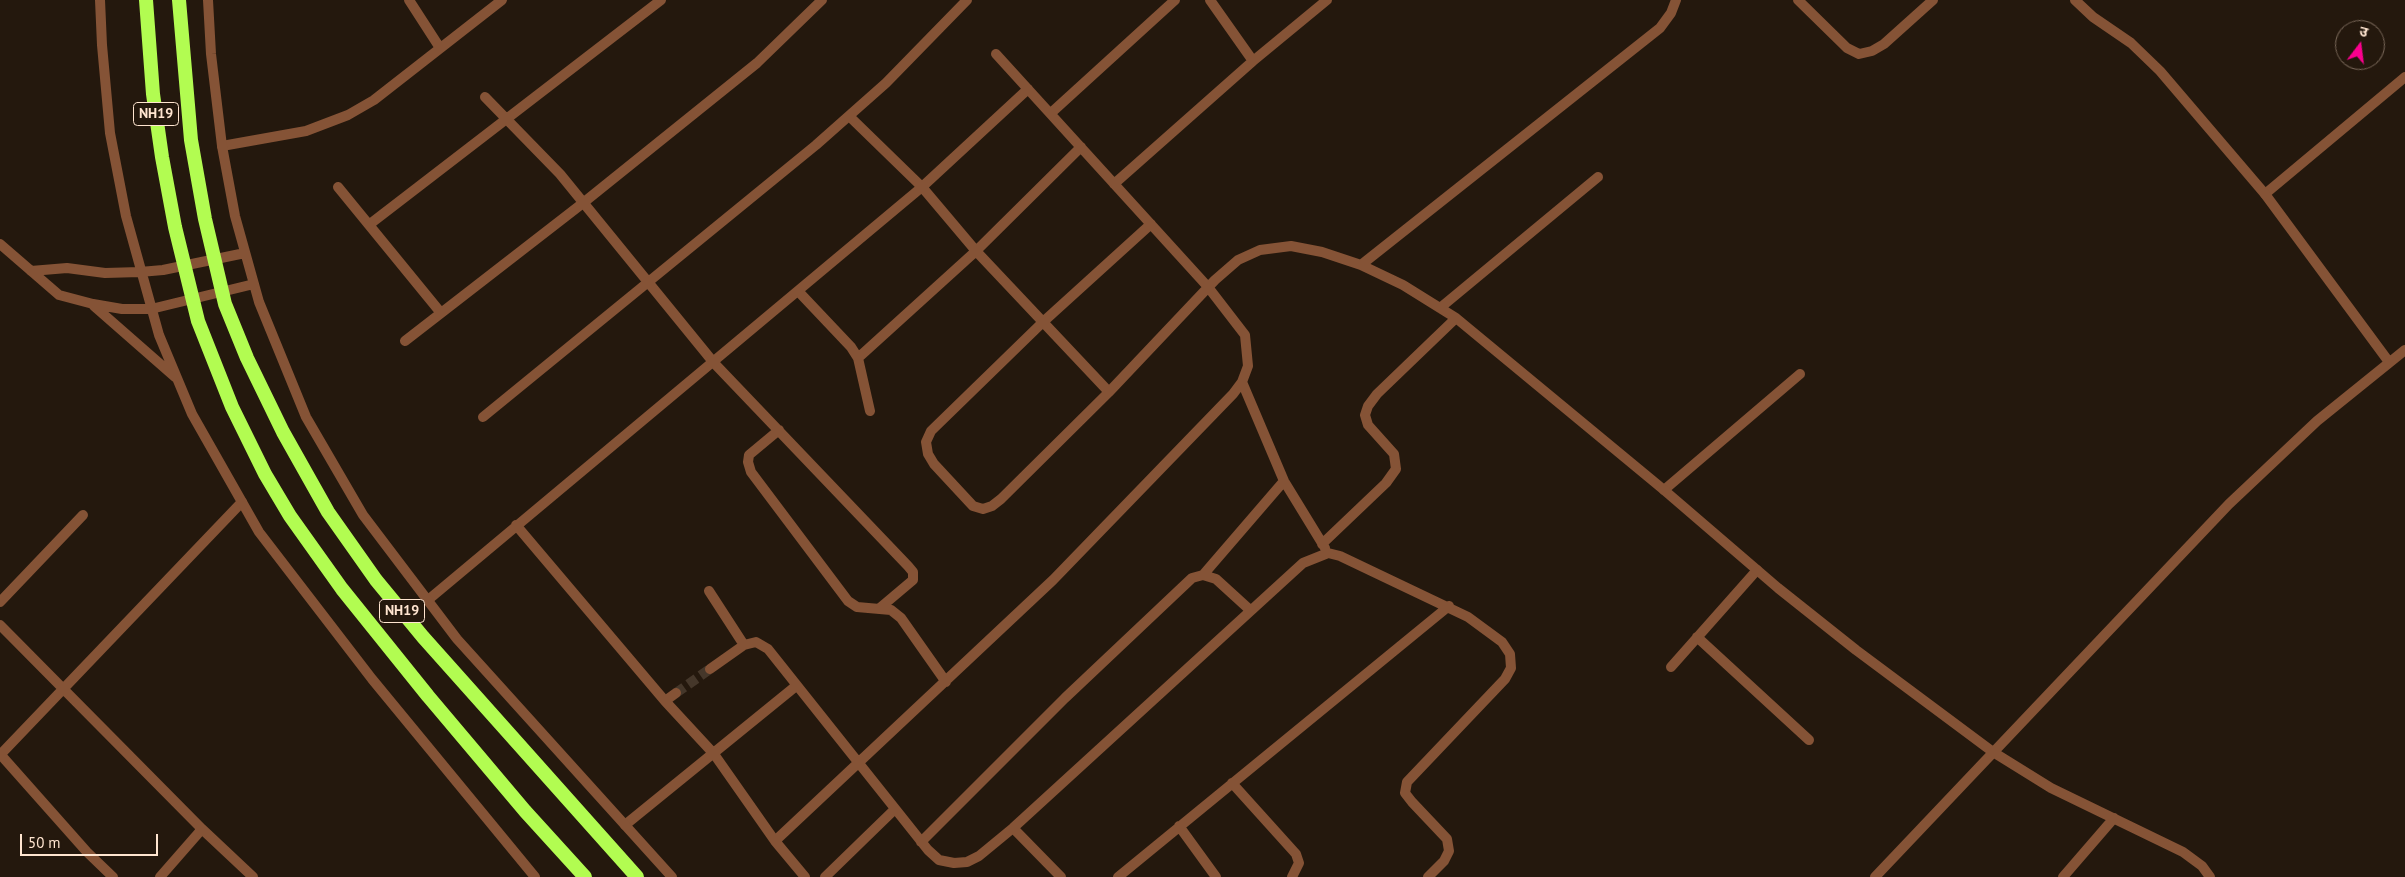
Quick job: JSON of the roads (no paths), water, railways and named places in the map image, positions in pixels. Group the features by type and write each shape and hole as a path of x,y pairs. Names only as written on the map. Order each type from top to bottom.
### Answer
{"highway":[{"name":"NH19","path":"146,0 153,94 175,227 198,321 232,407 265,474 290,516 342,589 428,696 526,811 586,877"},
{"name":"NH19","path":"179,0 191,140 205,219 226,304 247,358 283,432 328,512 376,580 423,637 637,877"}],"street":[{"path":"100,0 110,133 126,216 151,309 192,414 259,532 372,679 535,877"},
{"path":"208,0 211,54 222,146 235,216 259,302 306,417 363,514 457,639 672,877"},
{"path":"409,0 440,48"},
{"path":"222,146 306,131 340,119 374,100 502,0"},
{"path":"370,224 661,0"},
{"path":"405,341 583,203 757,63 822,0"},
{"path":"483,418 646,282 816,145 886,83 967,0"},
{"path":"1051,113 1175,0"},
{"path":"1210,0 1253,61"},
{"path":"1114,184 1253,61 1328,0"},
{"path":"1361,264 1660,28 1671,13 1676,0"},
{"path":"1798,0 1847,48 1858,54 1872,51 1884,44 1933,0"},
{"path":"2075,0 2094,17 2131,43 2160,71 2265,194 2389,362"},
{"path":"775,841 1053,580 1233,394 1242,382 1248,366 1245,335 1208,287 996,54"},
{"path":"2265,194 2405,78"},
{"path":"428,600 516,525 714,363 922,187 1028,89"},
{"path":"485,97 560,174 646,282 714,363 913,572 913,580 908,586 881,607"},
{"path":"849,116 922,187 976,250 1109,392"},
{"path":"858,358 976,250 1081,147"},
{"path":"1440,308 1598,177"},
{"path":"338,187 370,224 440,313"},
{"path":"1150,224 1043,322 931,431 926,442 928,454 934,464 973,506 983,509 992,506 1109,392 1208,287 1238,260 1268,249 1291,246 1322,252 1361,264 1456,318 1664,490 1757,570 1856,650 1993,752 2051,788 2183,852 2202,866 2210,877"},
{"path":"0,244 59,295 122,309 151,309 254,284"},
{"path":"31,271 67,268 105,273 140,272 163,270 246,253"},
{"path":"798,291 851,347 858,358 870,411"},
{"path":"93,304 178,379"},
{"path":"710,669 744,645 756,642 768,649 921,842 940,860 954,863 967,862 979,856 1013,828 1250,610 1303,563 1325,548 1386,482 1396,469 1394,454 1368,425 1365,415 1368,406 1377,394 1456,318"},
{"path":"1876,877 2229,504 2317,420 2405,350"},
{"path":"1664,490 1800,374"},
{"path":"1242,382 1284,481 1325,548 1449,606 1488,630 1502,642 1510,654 1511,668 1498,688 1407,782 1405,792 1412,802 1447,839 1449,850 1444,861 1428,877"},
{"path":"779,430 748,455 751,472 848,601 857,607 881,607 891,610 901,618 946,682"},
{"path":"1203,575 1284,481"},
{"path":"113,877 87,852 0,755 62,688 242,502"},
{"path":"0,602 83,515"},
{"path":"516,525 664,700 714,754 775,841 805,877"},
{"path":"1671,667 1757,570"},
{"path":"921,842 1192,578 1203,575 1216,579 1250,610"},
{"path":"709,591 744,645"},
{"path":"1118,877 1449,606"},
{"path":"0,625 202,829 253,877"},
{"path":"1697,637 1809,740"},
{"path":"625,825 796,686"},
{"path":"664,700 676,692"},
{"path":"1232,782 1296,854 1299,864 1292,877"},
{"path":"825,877 895,809"},
{"path":"2063,877 2114,818"},
{"path":"1179,826 1216,877"},
{"path":"1013,828 1061,877"},
{"path":"160,877 202,829"}],"tunnel":[{"path":"676,693 710,669"}]}
